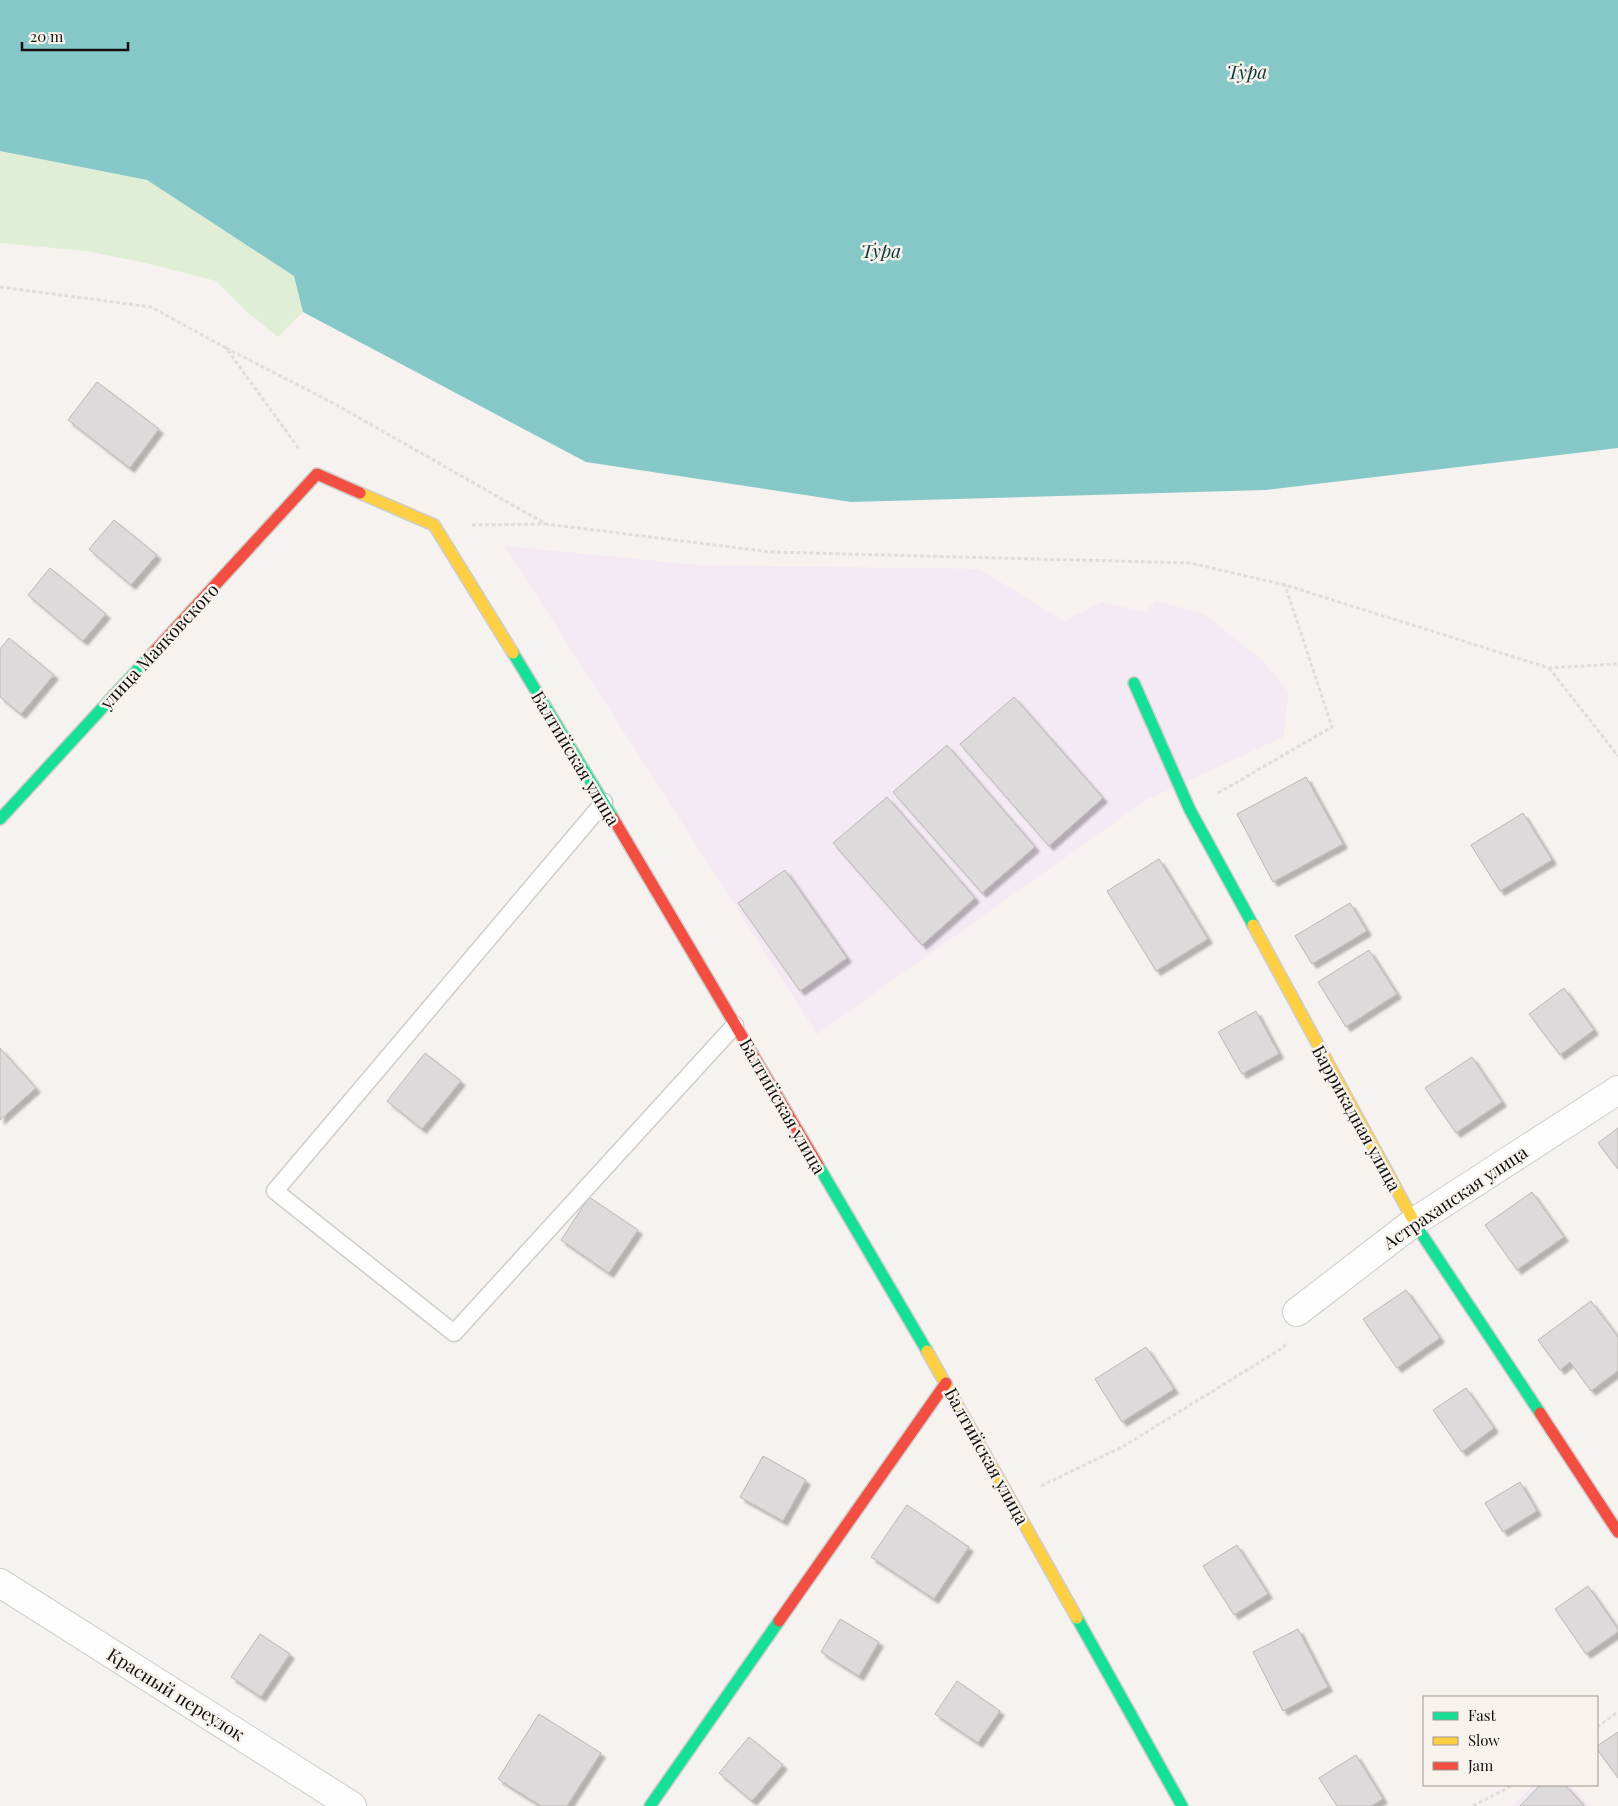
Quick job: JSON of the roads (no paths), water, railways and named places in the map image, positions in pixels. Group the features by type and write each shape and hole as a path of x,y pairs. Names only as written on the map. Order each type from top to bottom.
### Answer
{"street":[{"name":"улица Маяковского","path":"0,818 317,474 434,525"},
{"name":"Балтийская улица","path":"434,525 604,802 946,1383 1182,1806"},
{"name":"Баррикадная улица","path":"1134,682 1190,810 1414,1222 1618,1532"},
{"name":"Астраханская улица","path":"1297,1312 1414,1222 1618,1090"},
{"path":"650,1806 946,1383"},
{"name":"Красный переулок","path":"0,1583 352,1806"}],"lane":[{"path":"604,802 276,1191 454,1333 735,1025"}],"water":[{"name":"Тура","path":"0,0 1618,0 1618,448 1265,490 851,502 586,462 303,312 294,276 147,180 0,151"}]}
